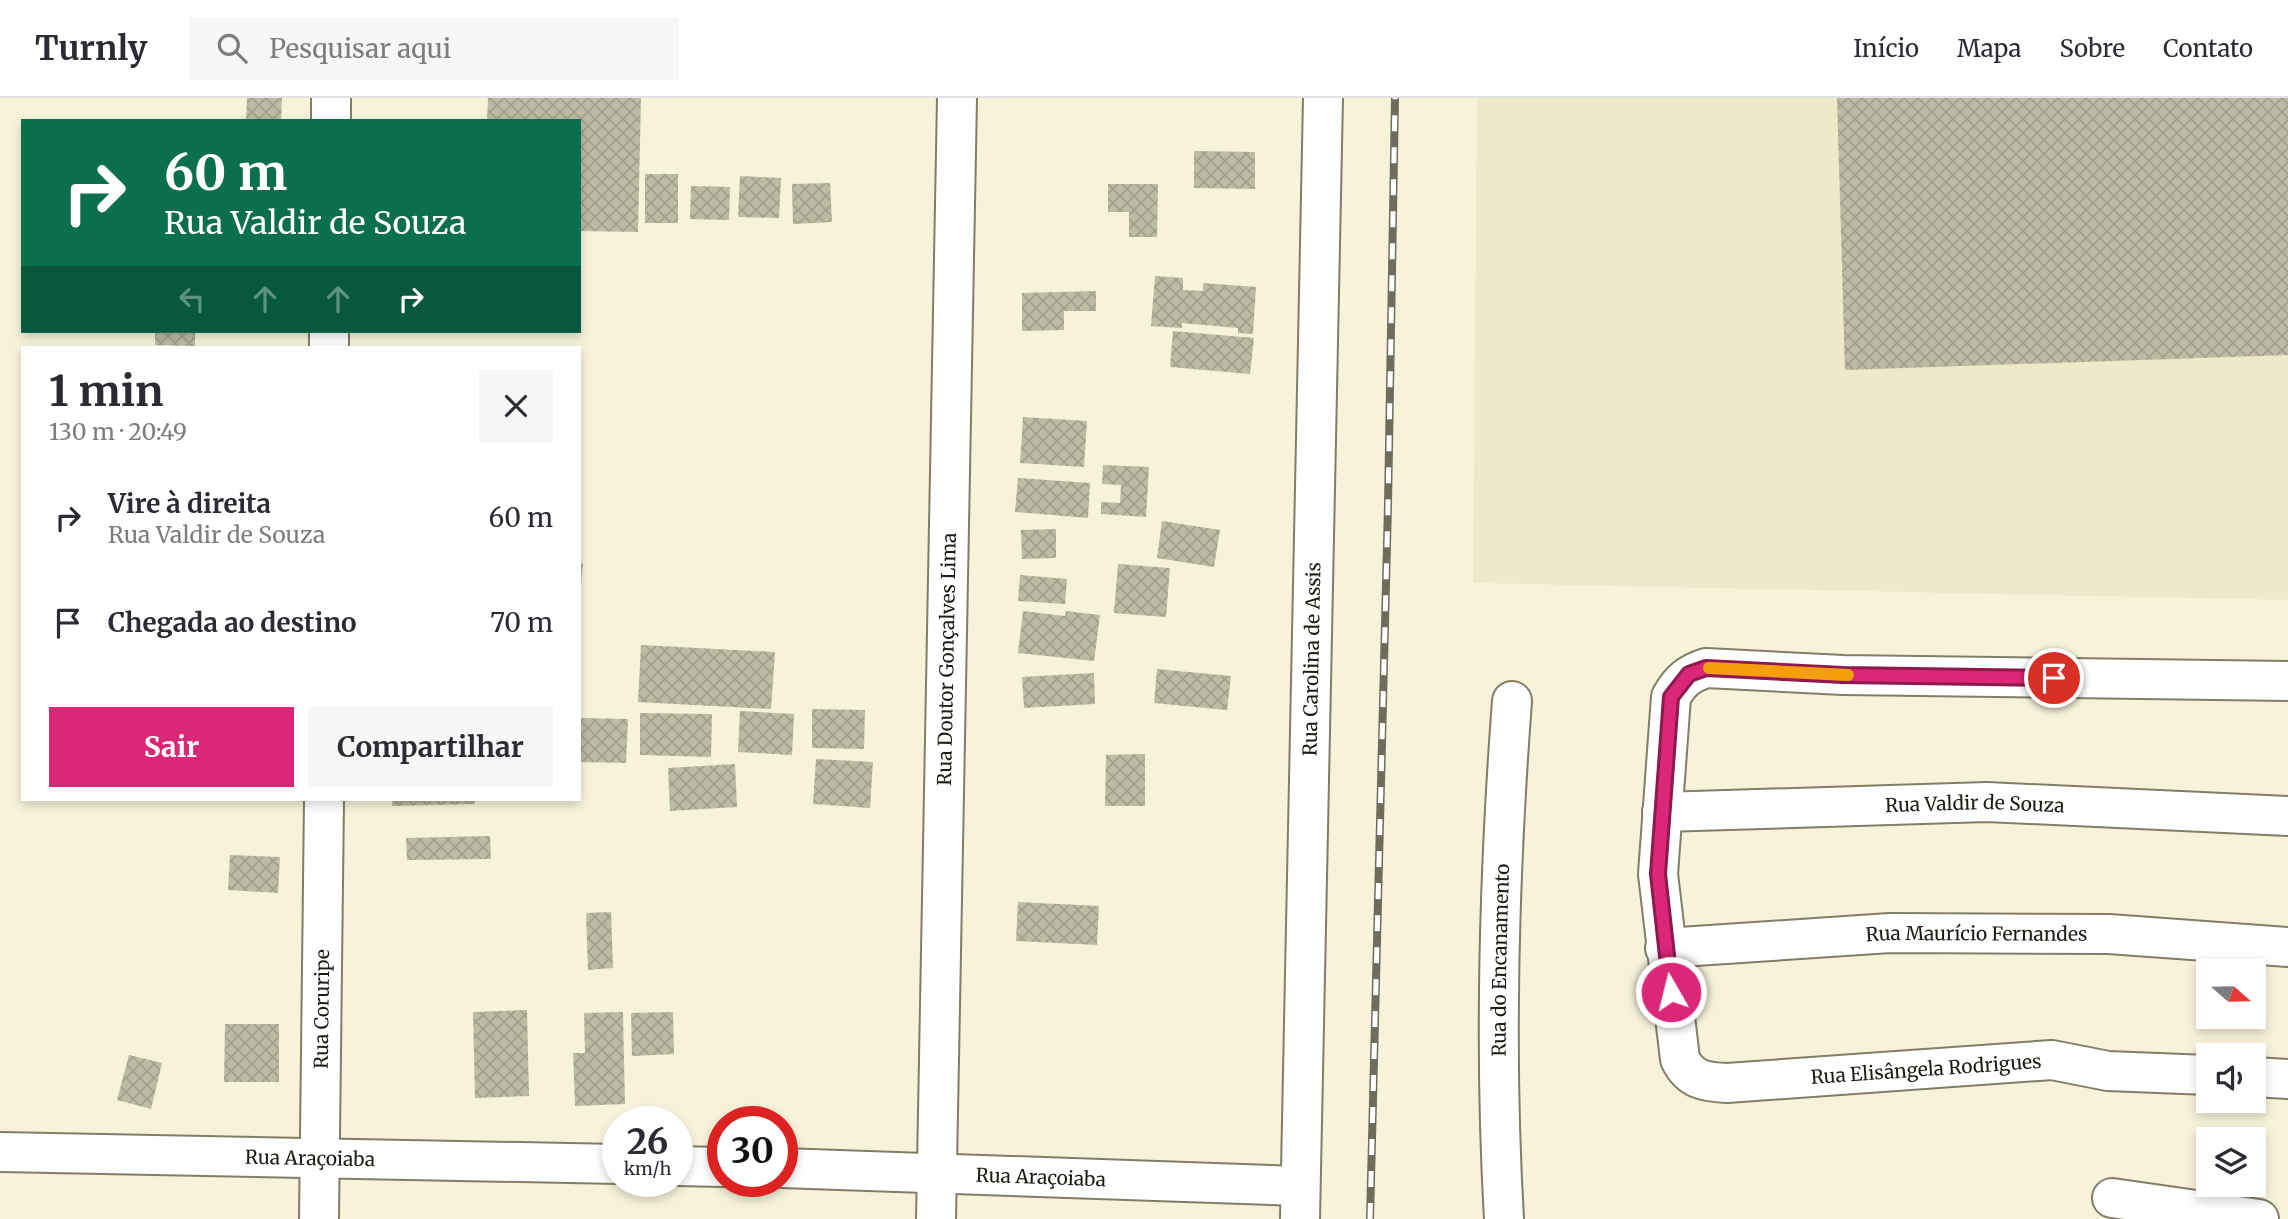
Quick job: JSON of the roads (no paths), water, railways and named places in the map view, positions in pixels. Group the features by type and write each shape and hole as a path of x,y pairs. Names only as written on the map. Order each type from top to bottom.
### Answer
{"street":[{"path":"331,98 331,119"},
{"name":"Rua Doutor Gonçalves Lima","path":"936,1219 957,98"},
{"name":"Rua Carolina de Assis","path":"1300,1202 1323,98"},
{"path":"1665,947 1658,874 1671,697 1689,674 1706,668 1843,675 2288,681"},
{"name":"Rua do Encanamento","path":"1504,1219 1500,1158 1501,848 1512,701"},
{"name":"Rua Coruripe","path":"319,1219 324,801"},
{"name":"Rua Valdir de Souza","path":"1662,812 1987,802 2288,817"},
{"name":"Rua Maurício Fernandes","path":"1665,947 1890,933 2109,934 2288,947"},
{"name":"Rua Elisângela Rodrigues","path":"1665,947 1680,1059 1686,1070 1695,1078 1706,1082 1727,1083 2052,1060 2108,1071 2196,1075"},
{"path":"2266,1078 2288,1079"},
{"name":"Rua Araçoiaba","path":"0,1152 602,1164"},
{"name":"Rua Araçoiaba","path":"798,1168 937,1171 1300,1202"},
{"path":"2112,1198 2259,1219"}],"railway":[{"path":"1370,1219 1395,98"}]}
